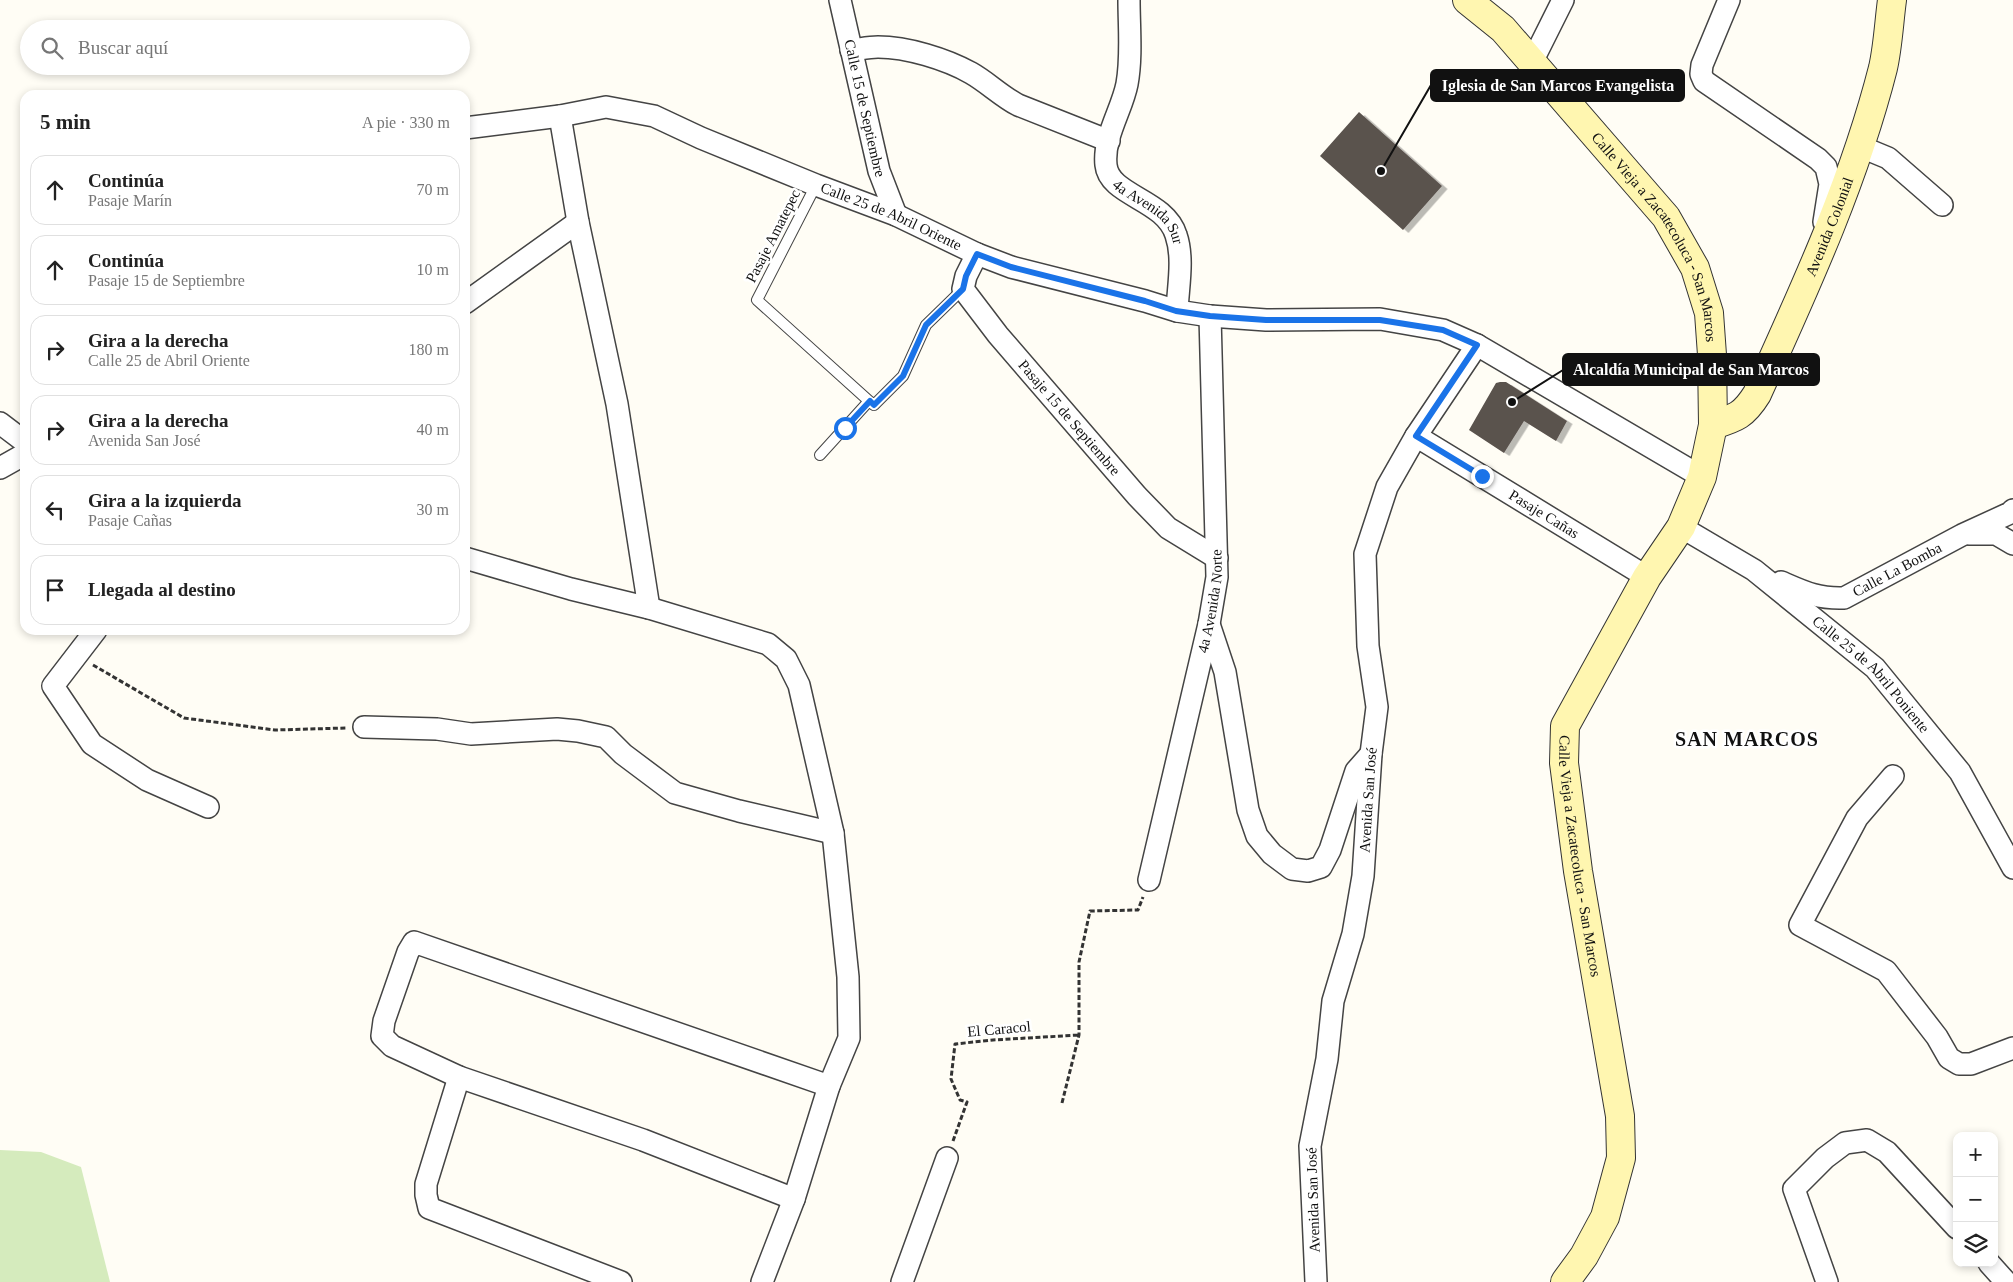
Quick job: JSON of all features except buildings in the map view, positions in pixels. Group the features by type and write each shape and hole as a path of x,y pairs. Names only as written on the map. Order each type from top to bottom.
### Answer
{"main road":[{"name":"Calle Vieja a Zacatecoluca - San Marcos","path":"1467,0 1503,30 1666,217 1695,268 1709,313 1714,379 1713,425 1702,478 1682,527 1647,577 1565,726 1564,762 1578,871 1620,1116 1621,1158 1605,1217 1584,1256 1565,1282"},
{"name":"Avenida Colonial","path":"1713,425 1736,417 1748,409 1753,402 1818,257 1850,176 1883,66 1892,0"}],"street":[{"name":"Calle 15 de Septiembre","path":"840,0 879,171 896,215"},
{"name":"4a Avenida Sur","path":"1129,0 1127,84 1109,141 1106,166 1110,177 1118,186 1156,208 1169,219 1177,236 1179,257 1176,311"},
{"path":"1532,62 1563,0"},
{"path":"1730,0 1702,65 1702,77 1704,81 1818,159 1826,168 1830,184 1818,257"},
{"path":"851,50 879,47 942,60 972,73 1006,99 1018,105 1109,141"},
{"name":"Calle 25 de Abril Oriente","path":"470,127 560,116 606,107 654,116 701,138 816,186 896,215 977,254 1011,267 1145,301 1176,311 1210,316 1266,320 1380,320 1443,330 1477,345 1702,478"},
{"path":"560,116 578,222 617,404 649,608"},
{"path":"1859,146 1888,158 1942,205"},
{"path":"470,299 578,222"},
{"path":"963,289 966,276 977,254"},
{"name":"Pasaje 15 de Septiembre","path":"963,289 998,335 1168,528 1217,558"},
{"name":"4a Avenida Norte","path":"1150,880 1209,624 1217,578 1210,316"},
{"name":"Avenida San José","path":"1316,1282 1310,1146 1327,1059 1333,1001 1353,934 1361,886 1369,807 1371,754 1377,707 1368,646 1365,554 1387,487 1416,436 1477,345"},
{"path":"0,423 20,438"},
{"name":"Pasaje Cañas","path":"1416,436 1647,577"},
{"path":"0,468 20,457"},
{"path":"1962,534 2013,510"},
{"name":"Calle 25 de Abril Poniente","path":"1682,527 1754,570 1876,668 1960,772 2013,868"},
{"name":"Calle La Bomba","path":"1754,570 1813,596 1844,598 1962,534 1996,534 2013,544"},
{"path":"470,559 571,589 649,608 768,644 786,659 799,685 834,833 848,977 849,1038 829,1086 794,1199 762,1282"},
{"path":"1209,624 1225,672 1248,810 1256,836 1272,854 1292,869 1308,871 1320,868 1330,850 1356,771 1371,754"},
{"path":"92,635 53,686 92,744 147,780 208,808"},
{"path":"364,727 436,730 470,734 556,729 578,731 606,737 623,754 676,793 739,811 834,833"},
{"path":"1893,776 1857,818 1800,925 1886,971 1937,1038 1949,1058 1954,1062 1965,1065 1971,1064 2013,1048"},
{"path":"794,1199 643,1140 459,1077 392,1046 382,1036 387,1012 408,952 414,942 829,1086"},
{"path":"459,1077 426,1184 426,1195 430,1208 621,1282"},
{"path":"1827,1282 1794,1189 1825,1158 1845,1143 1867,1140 1887,1152 1953,1224"},
{"path":"902,1282 947,1158"},
{"path":"1993,1267 2006,1282"}],"lane":[{"name":"Pasaje Amatepec","path":"816,186 757,300 870,401"},
{"path":"820,455 870,401 874,405 903,376 926,325 963,289"}],"path":[{"path":"77,655 184,718 275,730 364,727"},
{"path":"1062,1103 1078,1035 1079,962 1090,911 1138,910 1150,880"},
{"name":"El Caracol","path":"947,1158 967,1102 960,1100 951,1079 955,1044 1078,1035"}],"green space":[{"path":"0,1150 41,1152 81,1167 110,1282 0,1282"}],"place":[{"name":"Iglesia de San Marcos Evangelista","path":"1381,171"},
{"name":"Alcaldía Municipal de San Marcos","path":"1512,402"}],"district":[{"name":"SAN MARCOS","path":"1747,739"}],"route":[{"path":"845,428 870,401 874,405 903,376 926,325 963,289 966,276 977,254 1011,267 1145,301 1176,311 1210,316 1266,320 1380,320 1443,330 1477,345 1416,436 1482,476"}]}
